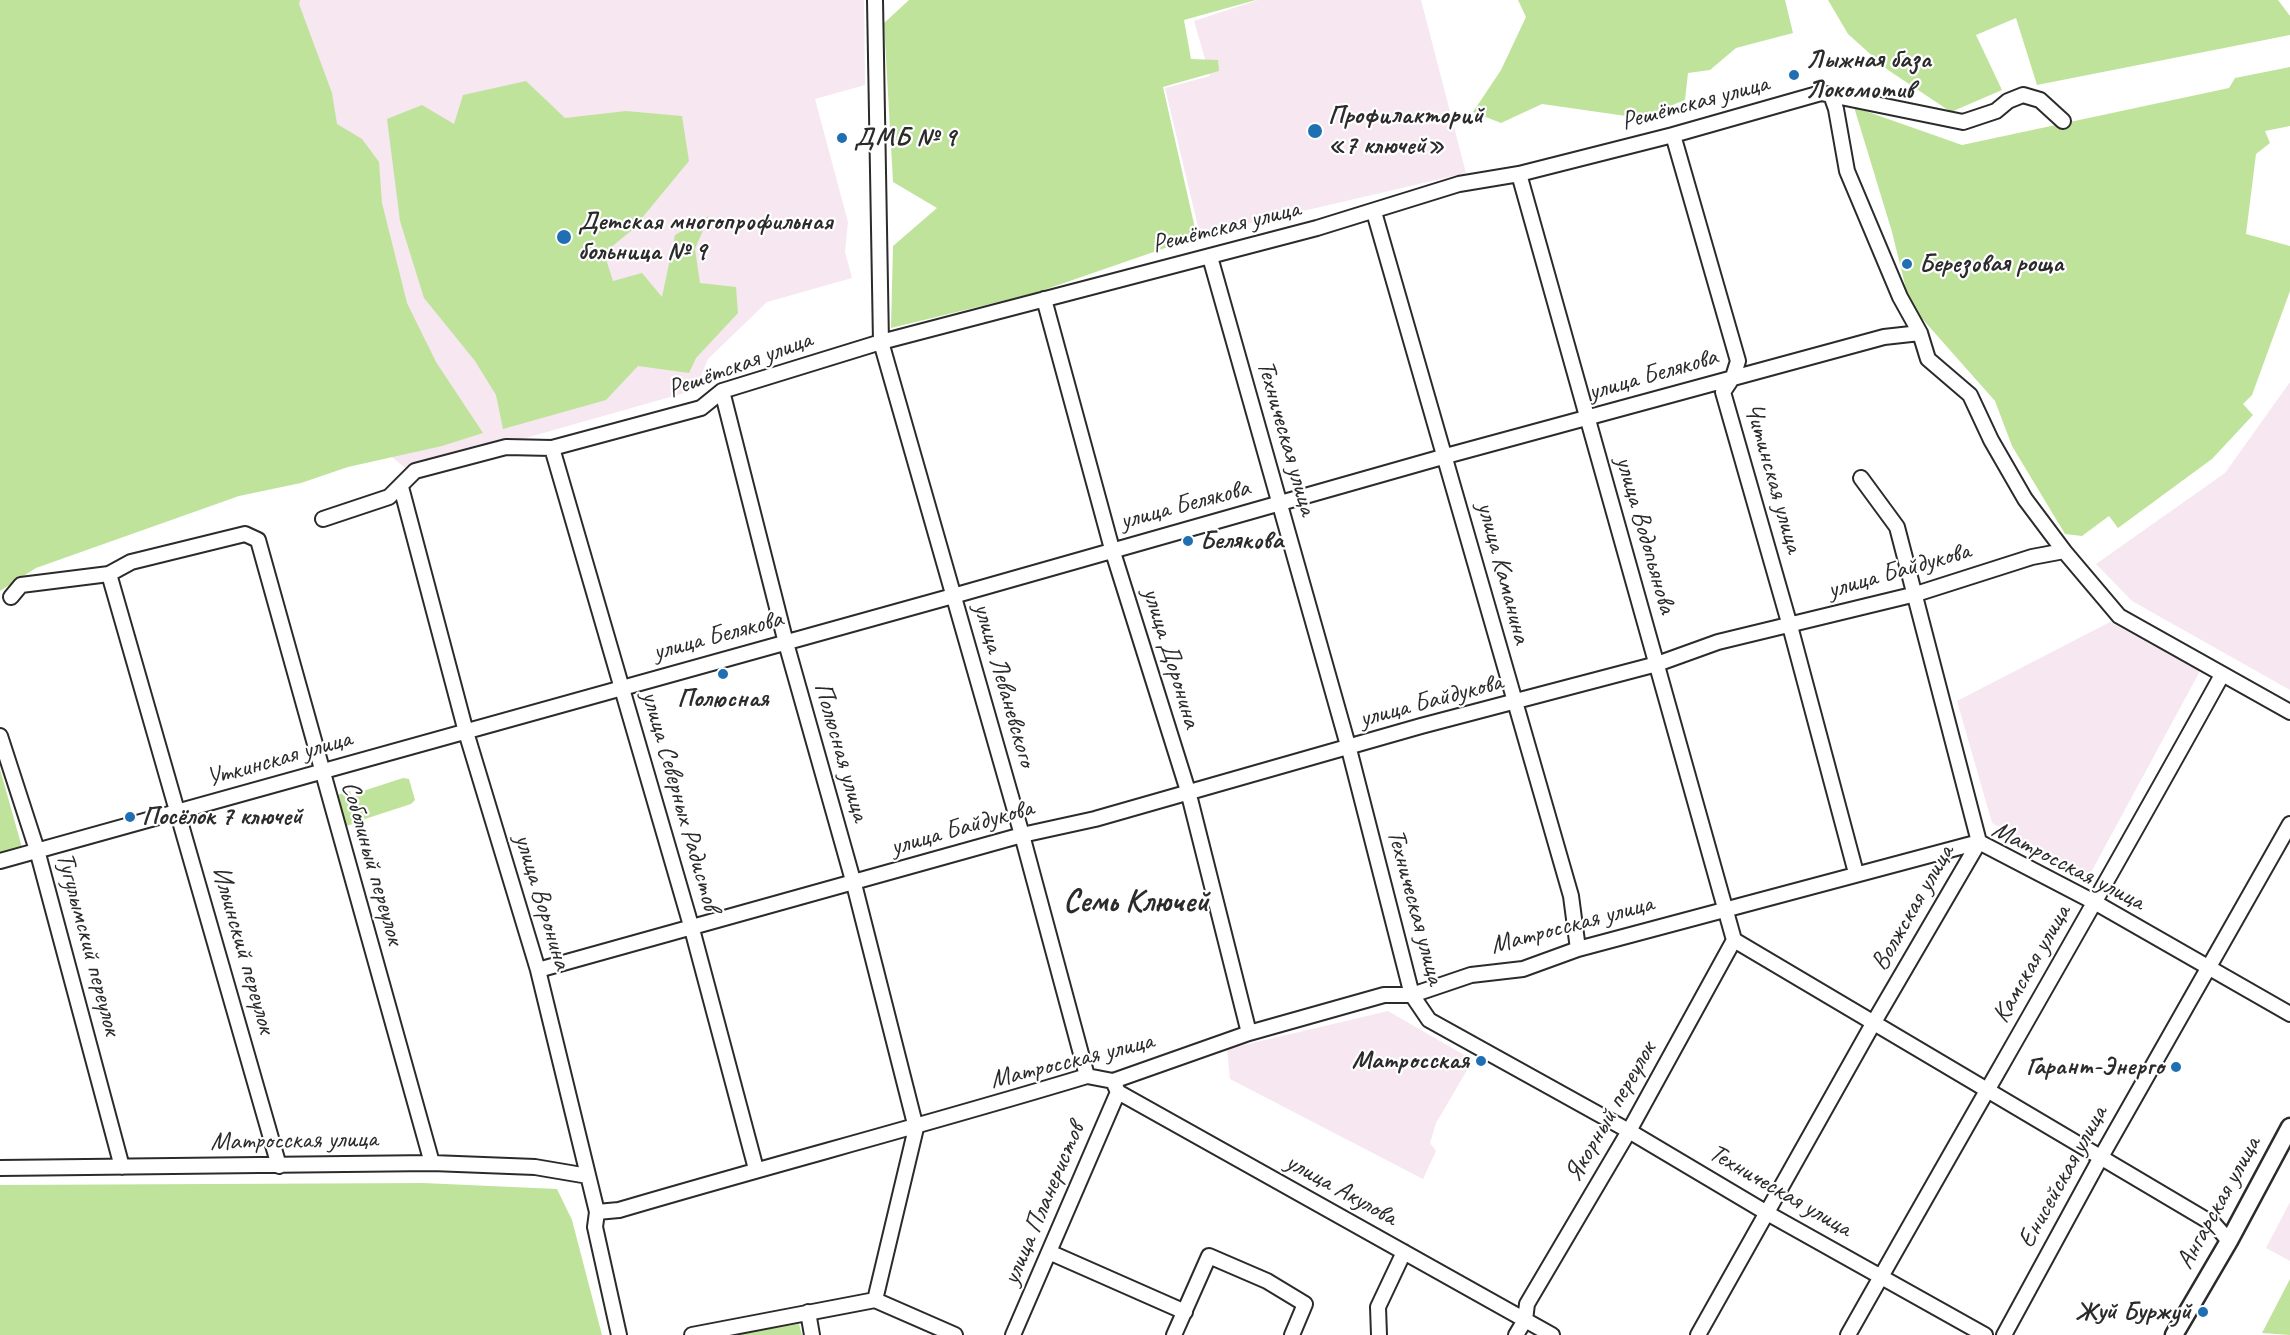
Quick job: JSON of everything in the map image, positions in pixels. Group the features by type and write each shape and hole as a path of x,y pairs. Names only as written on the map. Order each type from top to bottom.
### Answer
{"main road":[{"name":"Ангарская улица","path":"2174,1335 2229,1241 2290,1127"}],"street":[{"name":"улица Леваневского","path":"875,0 881,342 1022,835 1087,1076"},
{"name":"Решётская улица","path":"323,519 389,497 415,471 506,447 552,448 702,408 722,391 881,342 1374,212 1459,184 1519,174 1673,135 1821,93 1963,122 1996,111 2008,101 2023,95 2040,100 2063,121"},
{"path":"1831,95 1847,171 1900,297 1920,333 1928,359 1970,395 1991,440 2025,500 2064,551 2119,616 2290,712"},
{"name":"Читинская улица","path":"1673,135 1738,361 1733,377 1723,392 1790,626 1856,873"},
{"name":"улица Водопьянова","path":"1519,174 1657,664 1723,910"},
{"name":"улица Каманина","path":"1374,212 1571,896 1578,949"},
{"name":"Техническая улица","path":"1210,256 1349,749 1412,996 1429,1020 1629,1131 1767,1213 1985,1335"},
{"name":"улица Доронина","path":"1044,299 1112,549 1188,791 1249,1033"},
{"name":"улица Белякова","path":"466,732 953,596 1112,549 1733,377 1884,337 1920,333"},
{"name":"Полюсная улица","path":"722,391 786,643 854,884 916,1128 875,1300"},
{"name":"улица Северных Радистов","path":"552,448 692,929 756,1169"},
{"name":"Волжская улица","path":"1698,1335 1874,1022 1979,842 1897,527 1861,478"},
{"name":"улица Воронина","path":"401,487 466,732 538,970 597,1212 595,1227 620,1335"},
{"name":"Соболиный переулок","path":"109,574 131,562 245,534 258,540 432,1163"},
{"name":"улица Байдукова","path":"538,970 854,884 1022,835 1095,819 1188,791 1349,749 1421,726 1514,704 1657,664 1718,642 1916,594 2032,557 2064,551"},
{"path":"11,597 21,585 109,574"},
{"name":"Ильинский переулок","path":"109,574 279,1166"},
{"name":"Камская улица","path":"1848,1335 1986,1090 2096,903 2222,675"},
{"name":"Уткинская улица","path":"0,861 466,732"},
{"name":"Тугулымский переулок","path":"0,736 38,850 122,1167"},
{"name":"Енисейская улица","path":"2004,1335 2101,1156 2290,824"},
{"name":"Матросская улица","path":"597,1212 620,1210 756,1169 916,1128 1087,1076 1116,1086 1249,1033 1384,995 1412,996 1471,975 1523,969 1578,949 1979,842 2096,903 2290,1014"},
{"path":"1723,910 1734,940 1855,1014 1874,1022 2101,1156 2215,1226 2229,1241"},
{"name":"Якорный переулок","path":"1516,1335 1525,1320 1527,1304 1629,1131 1734,940"},
{"name":"улица Акулова","path":"1116,1086 1552,1335"},
{"name":"улица Планеристов","path":"1013,1335 1116,1086"},
{"name":"Матросская улица","path":"0,1168 432,1163 535,1167 588,1176"},
{"path":"1049,1252 1185,1312"},
{"path":"1379,1335 1378,1307 1404,1252"},
{"path":"1174,1335 1209,1256 1267,1281 1305,1304 1292,1335"},
{"path":"692,1335 875,1300 955,1335"},
{"path":"807,1312 812,1335"}],"shaded area":[{"name":"Детская многопрофильная больница № 9","path":"294,0 864,0 865,85 815,99 848,222 845,252 852,278 767,302 708,359 695,390 409,471 382,449"},
{"name":"Профилакторий «7 ключей»","path":"1258,0 1421,0 1466,173 1200,235 1165,88 1210,76 1194,21"},
{"path":"2290,382 2290,690 2132,601 2096,564 2225,473"},
{"path":"2110,622 2200,671 2089,876 1992,823 1957,701"},
{"path":"1388,1011 1473,1060 1436,1123 1430,1143 1436,1151 1423,1179 1230,1079 1227,1049"},
{"path":"2290,1202 2290,1261 2266,1248"}],"green space":[{"path":"0,0 300,0 299,4 332,93 337,124 362,139 379,162 382,203 407,303 436,362 483,433 442,446 348,467 301,483 239,496 36,568 0,591"},
{"path":"909,0 1256,0 1184,20 1191,59 1218,60 1219,71 1163,87 1197,237 1035,293 891,328 893,246 937,208 893,182 884,23"},
{"path":"1518,0 1785,0 1793,33 1736,48 1710,70 1688,73 1685,100 1640,118 1542,104 1501,123 1473,112 1501,70 1526,17"},
{"path":"1828,0 2278,0 2290,16 2290,35 2037,85 2016,18 1976,35 2002,90 1951,112 1888,70 1848,34"},
{"path":"2290,67 2290,126 2265,131 2270,143 2256,154 2246,234 2290,246 2290,291 2252,395 2243,404 2253,415 2212,459 2118,528 2109,516 2082,536 2065,534 2012,446 1995,401 1910,305 1892,232 1854,107 1962,145 2229,88 2235,78"},
{"path":"526,81 565,118 626,111 682,116 689,161 632,230 604,253 613,281 642,273 662,297 675,235 709,216 695,249 700,283 736,287 738,313 696,358 689,373 638,366 606,400 503,429 496,395 475,361 424,298 400,221 387,119 422,105 454,124 463,95"},
{"path":"0,769 23,851 0,856"},
{"path":"403,778 409,779 415,800 411,804 365,819 360,816 355,797 357,793"},
{"path":"350,791 359,822 343,827 334,796"},
{"path":"423,1183 557,1189 572,1220 602,1335 0,1335 0,1185"},
{"path":"2290,1279 2290,1335 2262,1333"},
{"path":"799,1324 802,1335 729,1335"}],"place":[{"name":"Лыжная база Локомотив","path":"1794,75"},
{"name":"Профилакторий «7 ключей»","path":"1315,131"},
{"name":"ДМБ № 9","path":"842,138"},
{"name":"Детская многопрофильная больница № 9","path":"564,237"},
{"name":"Березовая роща","path":"1907,264"},
{"name":"Белякова","path":"1188,541"},
{"name":"Полюсная","path":"723,674"},
{"name":"Посёлок 7 ключей","path":"130,817"},
{"name":"Матросская","path":"1481,1061"},
{"name":"Гарант-Энерго","path":"2176,1067"},
{"name":"Жуй Буржуй","path":"2203,1312"}],"district":[{"name":"Семь Ключей","path":"1136,903"}]}
